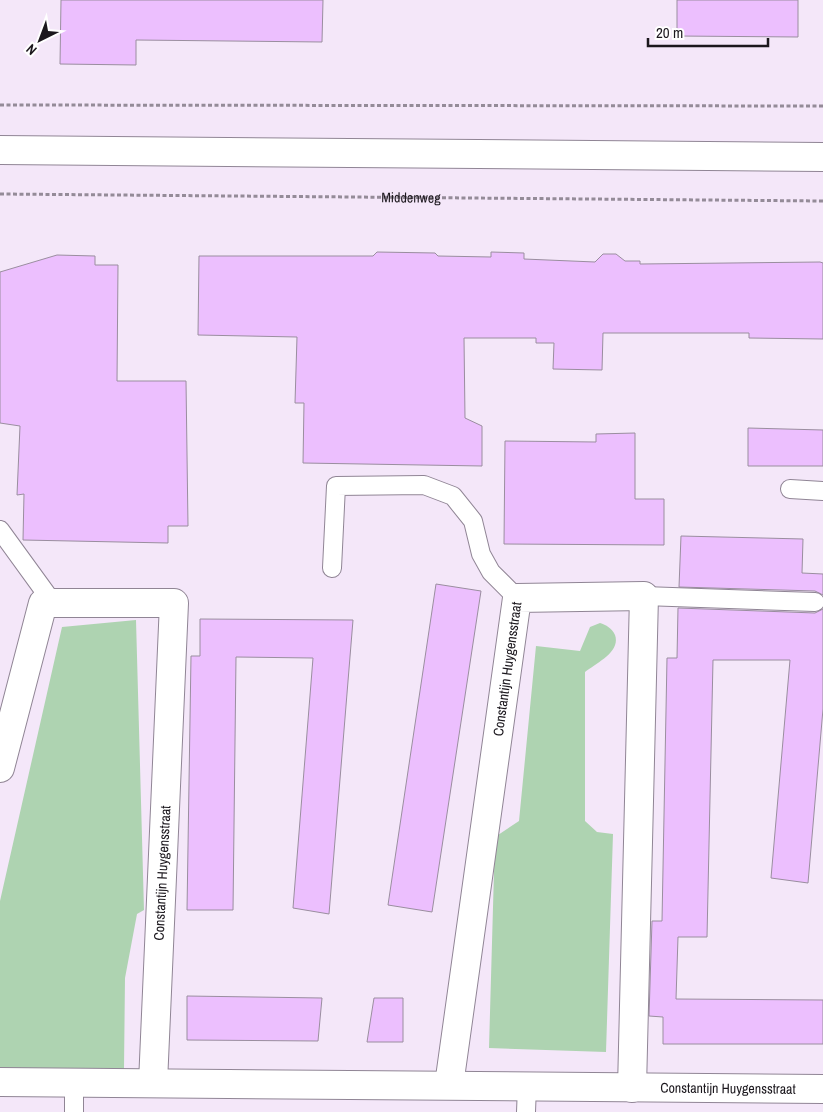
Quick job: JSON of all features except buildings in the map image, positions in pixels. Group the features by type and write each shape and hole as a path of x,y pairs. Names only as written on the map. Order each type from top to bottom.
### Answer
{"street":[{"path":"0,150 823,157"},
{"path":"632,1088 644,596"},
{"name":"Constantijn Huygensstraat","path":"449,1085 517,598 644,596"},
{"path":"0,768 43,603 53,602"},
{"name":"Constantijn Huygensstraat","path":"53,602 174,603 152,1083"},
{"name":"Constantijn Huygensstraat","path":"0,1082 449,1085 526,1099 632,1088 823,1089"}],"lane":[{"path":"332,568 336,486 424,485 453,496 458,502 473,521 481,554 491,572 517,598"},
{"path":"790,489 823,491"},
{"path":"0,530 53,602"},
{"path":"644,596 815,602"},
{"path":"74,1082 74,1112"}],"path":[{"path":"0,105 823,106"},
{"name":"Middenweg","path":"0,194 823,201"}],"green space":[{"path":"136,620 144,910 137,914 125,978 124,1069 0,1068 0,901 62,627"},
{"path":"600,623 612,630 616,641 611,652 585,672 585,821 597,832 613,834 606,1052 489,1048 495,837 519,821 536,646 580,651 590,627"}]}
